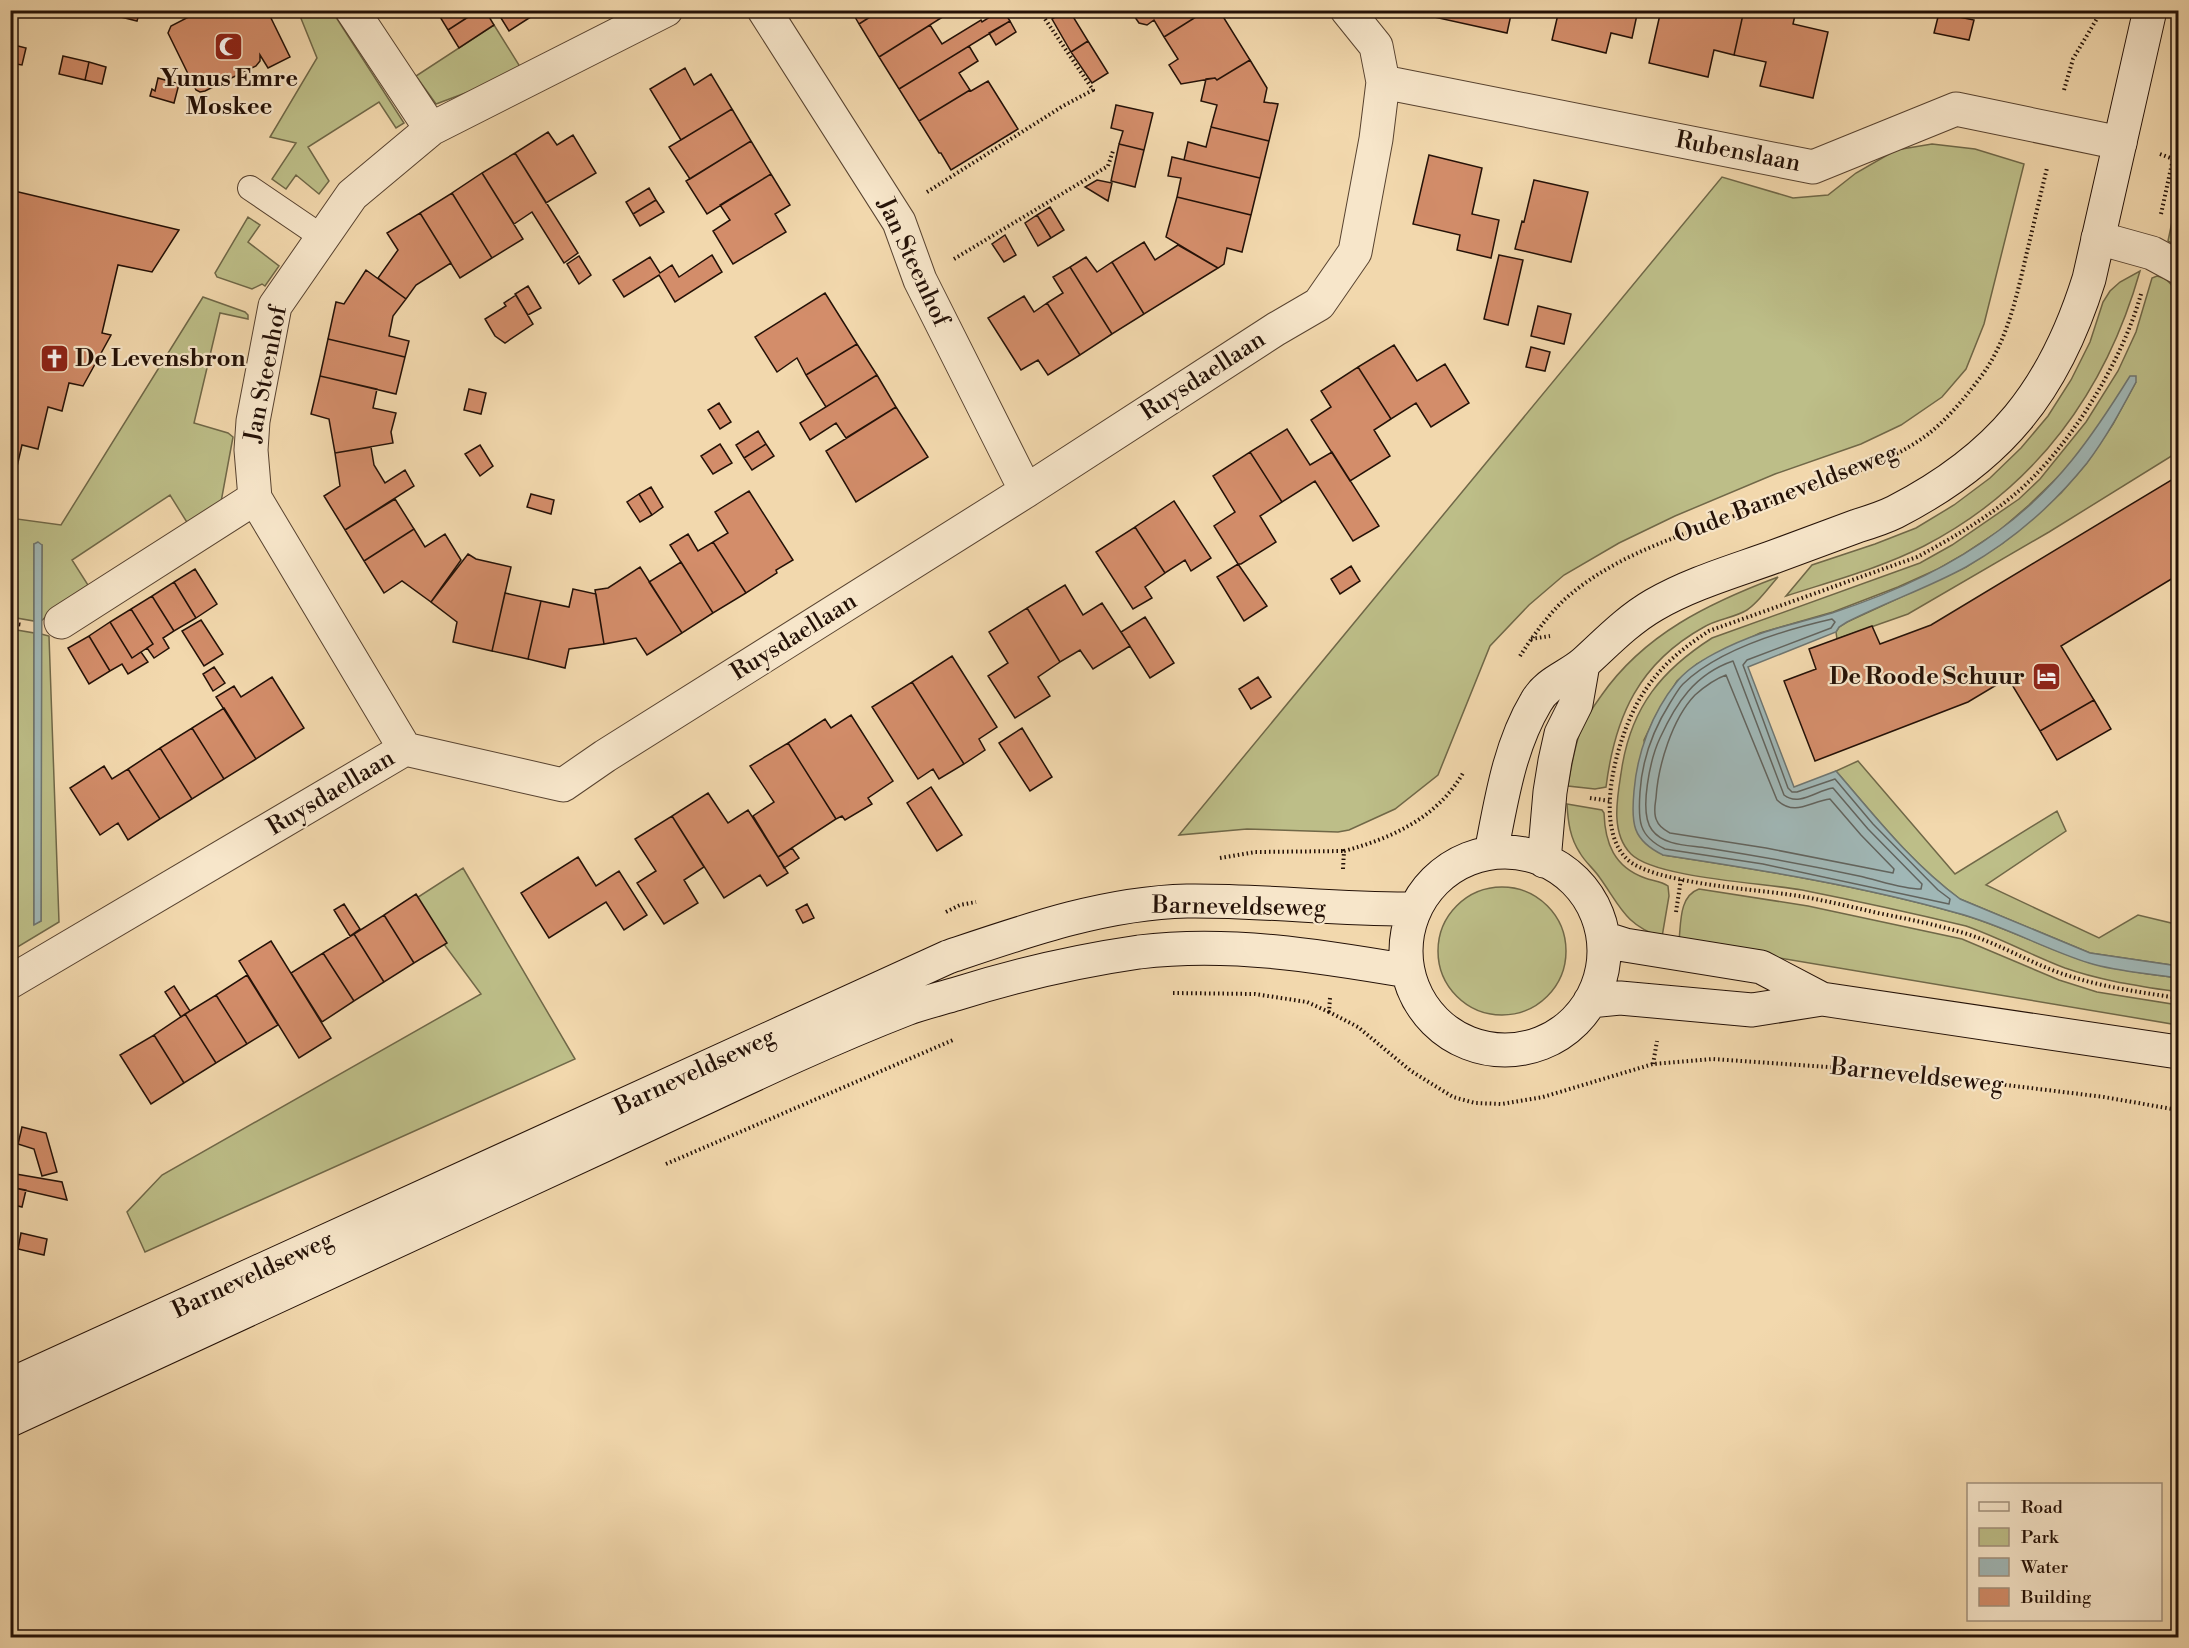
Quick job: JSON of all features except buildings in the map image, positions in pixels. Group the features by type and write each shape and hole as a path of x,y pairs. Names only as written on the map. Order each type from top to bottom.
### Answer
{"street":[{"path":"352,10 431,129"},
{"name":"Jan Steenhof","path":"405,749 255,498 251,450 253,421 274,306 352,195 431,129 666,10"},
{"name":"Jan Steenhof","path":"764,10 894,213 920,280 1026,491"},
{"name":"Ruysdaellaan","path":"10,982 405,749 563,785 605,756 1026,491 1276,329 1319,304 1355,252 1376,139 1383,82 1376,46 1347,10"},
{"path":"1491,853 1512,756 1536,700 1546,687 1583,664 1603,644 1654,604 1700,584 1894,513 1958,475 1996,444 2031,404 2076,321 2089,279 2150,10"},
{"name":"Rubenslaan","path":"1383,82 1813,166 1956,109 2120,143"},
{"path":"2098,238 2165,260"},
{"path":"61,622 255,498"},
{"path":"1544,861 1555,761 1561,734 1575,704 1583,664"},
{"path":"1509,852 1544,861 1562,870 1577,884 1589,900 1598,918 1603,938 1603,960 1599,981 1590,1001 1577,1019 1560,1033 1540,1044 1519,1049 1496,1049 1474,1045 1454,1036 1436,1023 1422,1005 1412,985 1408,971 1406,941 1415,909 1433,882 1450,868 1470,858 1509,852"},
{"name":"Barneveldseweg","path":"10,1385 948,957 1066,919 1141,905 1186,901 1339,909 1415,909"},
{"path":"1603,938 1625,945 1761,967 1822,999"},
{"name":"Barneveldseweg","path":"10,1420 826,1043 908,1008 1059,966 1140,952 1189,948 1247,950 1334,959 1408,971"},
{"path":"1590,1001 1620,998 1752,1010 1822,999 2178,1052"}],"lane":[{"path":"250,188 322,237"}],"path":[{"path":"894,213 1093,90 1039,10"},
{"name":"Oude Barneveldseweg","path":"1531,639 1564,600 1604,570 1624,559 1666,540 1865,469 1898,453 1928,434 1948,416 1985,370 2001,343 2010,317 2054,129 2073,59 2102,10"},
{"path":"2165,260 2178,136"},
{"path":"920,280 1108,166 1113,151"},
{"path":"1760,612 1709,631 1680,651 1646,688 1630,714 1623,734 1610,801 1612,835 1627,860 1649,873 1799,896 1933,925 1987,940 2062,974 2104,987 2178,998"},
{"path":"1255,852 1344,851"},
{"path":"1172,993 1255,994 1307,1002 1329,1012"},
{"path":"656,1169 960,1037"},
{"name":"Barneveldseweg","path":"1653,1064 1713,1059 1900,1072 2104,1096 2178,1110"}],"green space":[{"path":"298,11 332,11 404,123 396,128 379,102 308,147 329,181 319,194 296,175 286,189 272,179 296,143 270,137 317,58"},
{"path":"494,25 519,65 516,74 436,104 416,76"},
{"path":"1932,144 1975,149 2024,164 1984,324 1966,369 1942,397 1901,425 1861,444 1775,474 1675,516 1619,543 1564,575 1529,605 1490,646 1438,775 1395,809 1349,830 1338,832 1247,829 1179,835 1722,177 1793,198 1828,195 1856,173 1896,150"},
{"path":"2178,193 2178,247 2168,241"},
{"path":"248,217 260,225 248,242 279,266 265,286 262,284 252,289 217,277 215,273"},
{"path":"2140,271 2126,315 2108,356 2086,395 2061,432 2033,465 2000,495 1964,522 1924,546 1856,574 1786,596 1812,565 1916,528 1954,505 1990,478 2021,448 2048,416 2071,380 2090,342 2103,302 2110,291 2120,282"},
{"path":"2157,276 2167,281 2178,295 2178,452 2049,532 1908,614 1837,639 1836,632 1847,622 1966,567 2003,543 2061,493 2086,464 2113,424 2136,382 2064,471 1999,531 1938,569 1898,587 1833,612 1760,633 1697,664 1677,681 1644,740 1663,855 1811,880 1921,903 1973,918 2095,964 2178,978 2178,992 2121,983 2079,973 1966,926 1802,890 1662,869 1631,854 1624,845 1617,824 1617,801 1622,767 1633,726 1652,692 1664,677 1694,650 1712,638 1920,563 1952,545 2019,499 2040,479 2086,422 2118,371 2136,332 2152,278"},
{"path":"203,297 248,315 248,319 220,313 194,423 228,433 233,437 221,502 188,524 170,495 72,560 88,585 64,601 41,621 42,545 34,544 34,621 11,617 10,518 61,525"},
{"path":"1778,577 1747,610 1709,624 1681,641 1647,675 1624,715 1610,761 1606,787 1595,789 1568,786 1576,745 1584,722 1618,674 1637,655 1680,623 1703,610"},
{"path":"11,629 34,633 34,924 41,921 41,634 49,636 59,922 11,951"},
{"path":"1858,761 1955,874 2057,811 2066,831 1986,885 2099,938 2138,915 2171,923 2178,936 2178,966 2090,953 1960,899 1910,855 1836,771"},
{"path":"1567,804 1602,810 1609,844 1619,861 1634,873 1668,886 1669,896 1662,937 1640,927 1625,914 1582,856 1572,836"},
{"path":"463,868 575,1059 145,1252 127,1212 162,1175 481,994 412,901"},
{"path":"1502,887 1526,892 1547,906 1561,927 1566,951 1561,975 1547,996 1526,1010 1502,1015 1478,1010 1457,996 1443,975 1438,951 1443,927 1457,906 1478,892"},
{"path":"1699,889 1808,906 1962,939 2059,980 2097,992 2178,1005 2178,1025 1679,941 1684,904 1692,893"}],"water":[{"path":"2130,376 2136,376 2136,382 2113,424 2087,463 2061,493 2000,546 1952,575 1847,622 1836,632 1748,667 1794,787 1836,771 1910,855 1960,899 2090,953 2178,966 2178,978 2089,963 1991,924 1921,903 1811,879 1663,855 1639,837 1633,812 1638,762 1653,720 1667,695 1683,675 1715,653 1740,642 1876,597 1918,579 1960,557 2019,514 2056,479 2087,441"},
{"path":"38,542 42,545 41,921 34,925 34,544"}],"place":[{"name":"Yunus Emre Moskee","path":"229,46"},
{"name":"De Levensbron","path":"54,359"},
{"name":"De Roode Schuur","path":"2046,677"}]}
